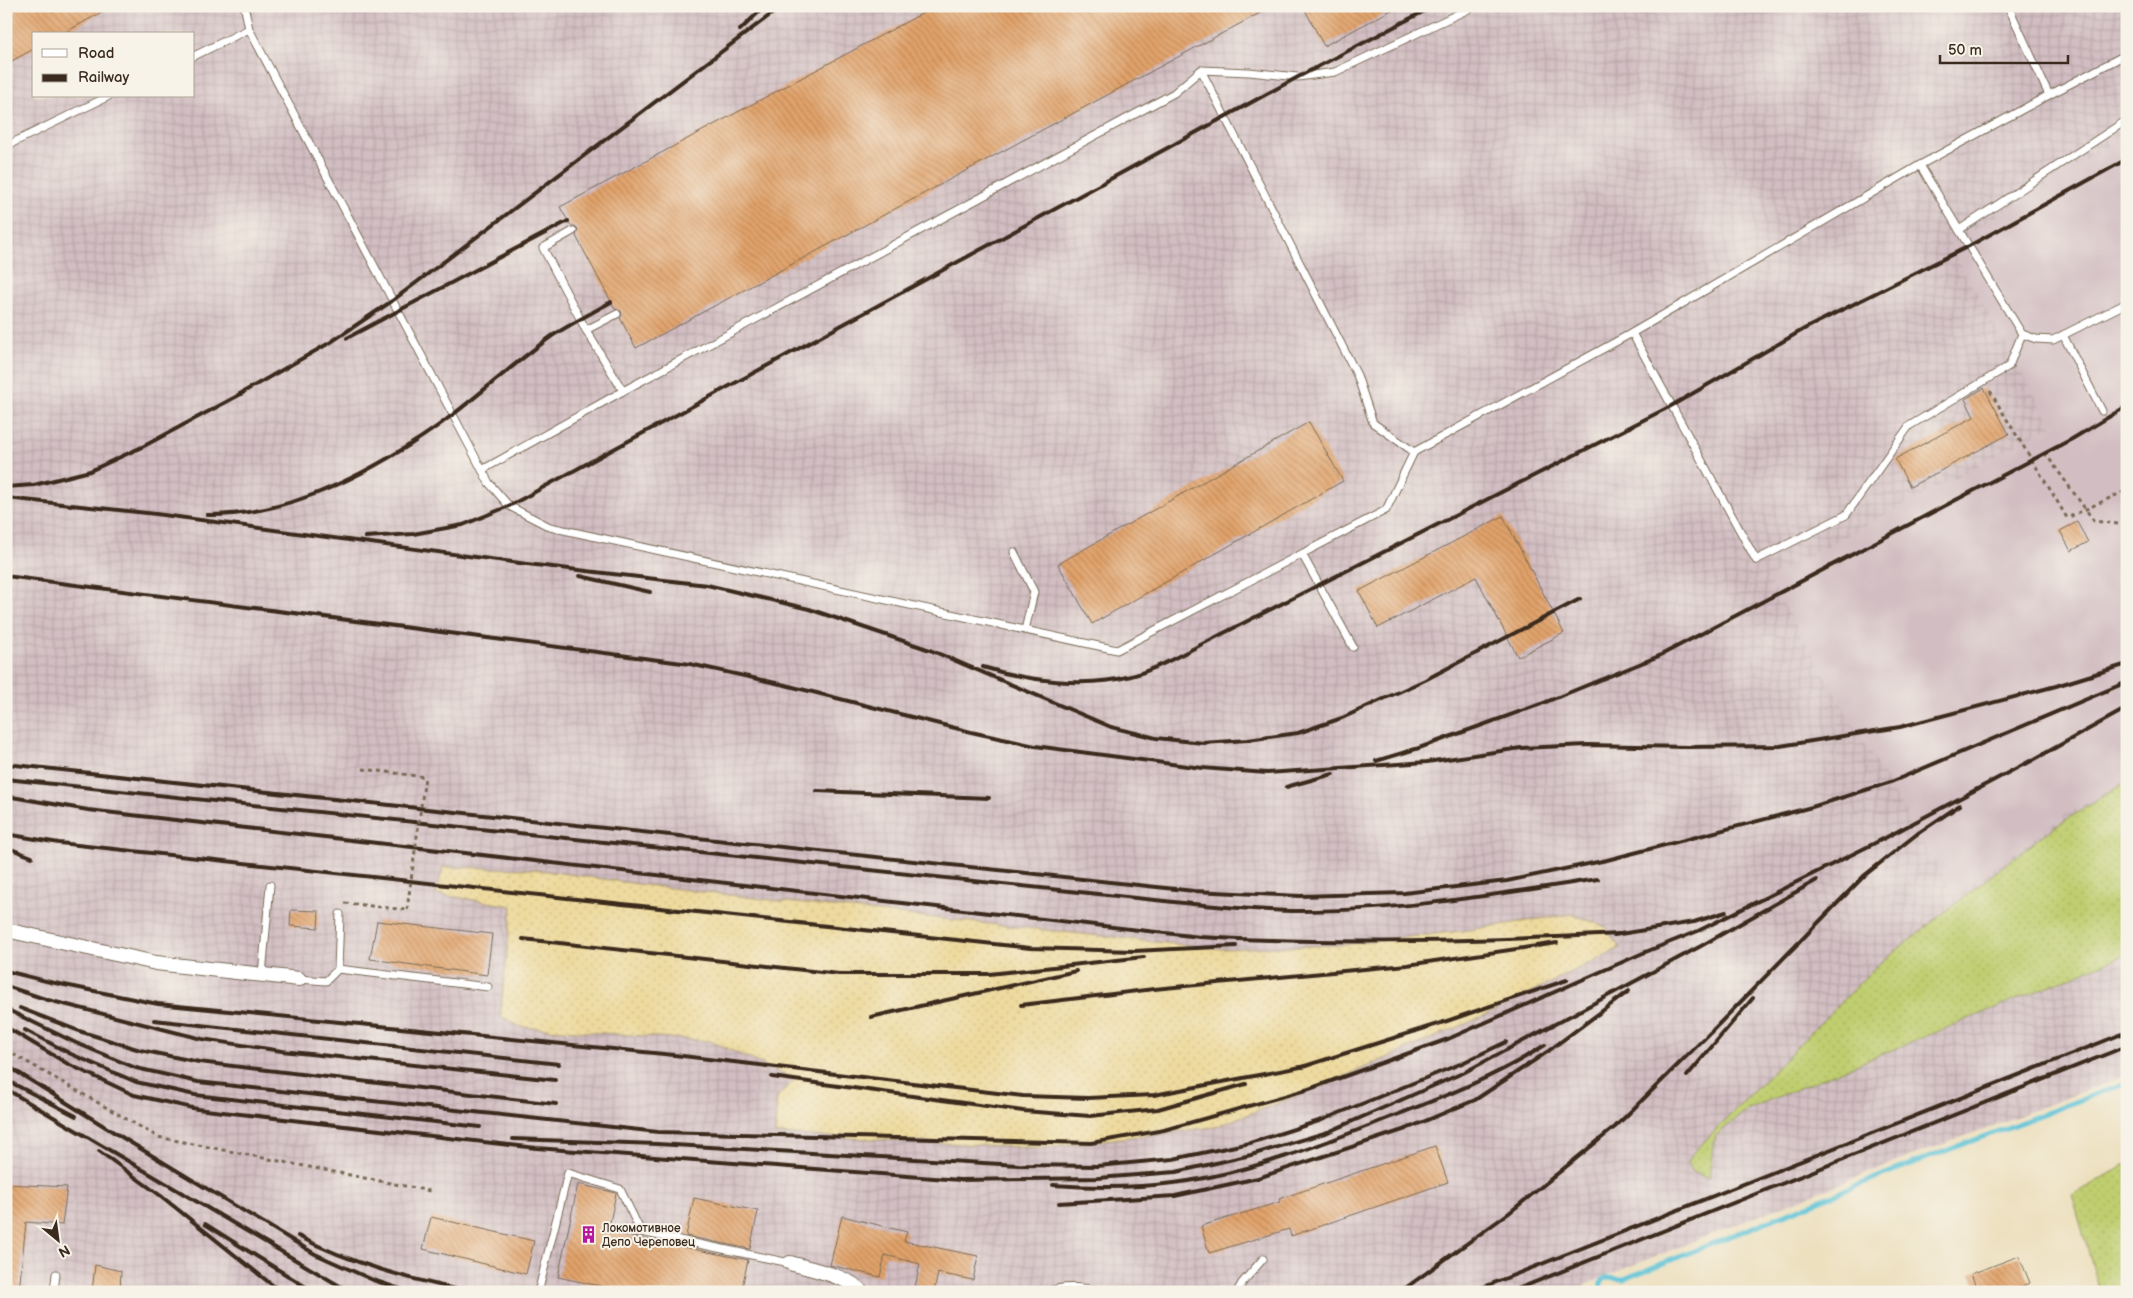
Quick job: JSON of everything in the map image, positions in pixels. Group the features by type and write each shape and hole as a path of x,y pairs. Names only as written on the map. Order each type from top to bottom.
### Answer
{"street":[{"path":"6,930 156,963 299,980"},
{"path":"790,1264 838,1277 858,1287 861,1292"}],"lane":[{"path":"246,6 244,9 249,29 489,483 509,506 550,527 1117,650 1386,510 1414,452 1632,333 1920,165 2127,54"},
{"path":"482,470 623,391 1174,93 1201,70 1298,77 1335,72 1475,6"},
{"path":"2008,6 2050,95"},
{"path":"195,56 249,29"},
{"path":"1201,70 1357,375 1373,423 1414,452"},
{"path":"6,146 105,98"},
{"path":"1959,230 2127,120"},
{"path":"1920,165 2022,334 2036,339 2053,340 2127,303"},
{"path":"573,231 542,248 586,330 623,391"},
{"path":"586,330 617,314"},
{"path":"1632,333 1756,560 1846,515 1909,426 2009,366 2022,334"},
{"path":"2063,335 2102,412"},
{"path":"1014,552 1034,592 1025,630"},
{"path":"1302,554 1353,648"},
{"path":"262,975 270,885"},
{"path":"299,980 326,981 338,969 340,914"},
{"path":"338,969 488,987"},
{"path":"538,1289 568,1173 620,1188 641,1232 790,1264"},
{"path":"1238,1292 1242,1283 1263,1259"},
{"path":"54,1292 56,1274"},
{"path":"1048,1292 1056,1288 1093,1289 1102,1292"}],"path":[{"path":"1984,381 2067,518 2127,490"},
{"path":"2045,453 2094,522 2127,525"},
{"path":"341,902 407,910 424,777 363,769"},
{"path":"6,1050 158,1137 430,1191"}],"shaded area":[{"path":"6,6 2127,6 2127,1075 1872,1171 1608,1275 1571,1292 6,1292"},
{"path":"2127,133 2127,781 2066,814 1955,897 1768,578 2052,425 1949,246"}],"green space":[{"path":"2127,781 2127,954 1748,1109 1714,1137 1709,1178 1691,1171 1687,1162 1691,1155 1875,967 2044,834"},
{"path":"2127,1164 2127,1292 2100,1292 2072,1195"}],"sand":[{"path":"443,867 533,869 646,885 814,905 1222,949 1339,945 1468,930 1571,914 1604,926 1620,948 1477,1019 1315,1089 1215,1127 1039,1148 775,1134 777,1097 795,1079 710,1041 521,1027 500,1016 512,906 436,894"}],"building":[{"path":"6,6 113,6 66,32 32,32 32,50 6,64"},
{"path":"936,6 1273,6 636,348 620,318 622,315 621,311 615,309 576,236 578,229 575,226 571,226 560,207"},
{"path":"1303,6 1399,6 1324,46"},
{"path":"1984,388 2009,434 1910,487 1895,459 1974,417 1965,399"},
{"path":"1309,422 1343,481 1092,624 1058,564"},
{"path":"1503,516 1564,633 1518,657 1476,577 1378,628 1359,591"},
{"path":"2077,522 2088,542 2071,551 2060,531"},
{"path":"291,910 319,911 318,928 290,926"},
{"path":"377,921 492,934 487,975 370,959"},
{"path":"1435,1146 1448,1182 1291,1236 1289,1229 1209,1253 1201,1226 1280,1202 1279,1199"},
{"path":"6,1184 67,1187 62,1225 26,1222 19,1292 6,1292"},
{"path":"578,1184 616,1193 608,1232 748,1260 741,1292 613,1292 614,1289 558,1277"},
{"path":"694,1198 758,1211 750,1249 686,1236"},
{"path":"842,1216 907,1232 904,1241 978,1256 973,1280 938,1273 934,1292 914,1292 920,1264 885,1255 880,1277 830,1265"},
{"path":"431,1217 534,1241 526,1274 423,1249"},
{"path":"2019,1256 2030,1283 2007,1292 1978,1292 1971,1274"},
{"path":"95,1265 121,1271 120,1292 92,1292"}],"waterway":[{"path":"1600,1292 1601,1282 1605,1278 1624,1279 1888,1173 2127,1082"}],"railway":[{"path":"740,30 765,6"},
{"path":"238,395 331,342 392,301 782,6"},
{"path":"365,537 413,534 463,525 509,506 1298,77 1434,6"},
{"path":"983,667 1037,679 1095,682 1131,676 1163,664 1671,406 1806,328 1969,246 2127,159"},
{"path":"347,338 568,221"},
{"path":"207,515 234,514 288,503 339,484 364,472 429,432 552,336 611,302"},
{"path":"6,487 34,485 90,471 144,446 243,393"},
{"path":"1376,761 1419,748 1541,704 1659,656 2072,439 2127,406"},
{"path":"6,498 156,514 527,564 707,585 809,609 930,650 1111,727 1156,738 1203,743 1248,740 1298,733 1342,718 1425,680 1580,599"},
{"path":"6,576 690,664 785,685 971,732 1035,746 1202,768 1267,773 1427,762 1521,748 1587,745 1780,746 1900,727 2056,686 2124,665"},
{"path":"580,576 650,592"},
{"path":"6,764 1194,891 1300,896 1404,893 1507,881 1607,860 1812,807 1891,782 2127,682"},
{"path":"2024,765 2127,708"},
{"path":"6,1009 76,1043 136,1068 198,1082 658,1132 1091,1143 1164,1130 1309,1089 1448,1039 1643,953 1698,931 1885,838 2030,761"},
{"path":"1286,787 1333,774"},
{"path":"6,779 1259,910 1336,910 1411,905 1598,879"},
{"path":"817,791 989,798"},
{"path":"6,796 88,810 1200,937 1305,941 1410,941 1620,934"},
{"path":"1400,1292 1509,1213 1615,1127 1865,875 1917,834 1960,805"},
{"path":"6,834 59,843 1030,948 1134,951 1236,946"},
{"path":"6,847 32,857"},
{"path":"6,1027 68,1064 134,1095 197,1109 536,1148 960,1180 1098,1178 1176,1172 1251,1155 1328,1132 1465,1072 1701,946 1817,880"},
{"path":"1614,935 1694,922 1726,912"},
{"path":"523,939 839,974 989,974 1144,957"},
{"path":"1021,1005 1154,989 1407,965 1557,943"},
{"path":"6,971 158,1004 674,1055 1023,1096 1088,1098 1154,1095 1306,1066"},
{"path":"871,1017 1076,971"},
{"path":"1302,1067 1441,1023 1567,980"},
{"path":"6,986 48,1000 202,1039 282,1051 555,1080"},
{"path":"1059,1203 1175,1196 1258,1178 1406,1129 1475,1100 1547,1052 1629,991"},
{"path":"1687,1076 1753,998"},
{"path":"20,1008 79,1031 140,1050 199,1062 556,1104"},
{"path":"154,1020 559,1064"},
{"path":"25,1030 71,1054 136,1082 195,1095 480,1127"},
{"path":"1471,1292 2127,1032"},
{"path":"513,1139 657,1144 1018,1165 1097,1166 1173,1159 1250,1143 1322,1120 1460,1064 1506,1042"},
{"path":"1053,1185 1083,1187 1159,1185 1202,1178 1257,1165 1338,1138 1450,1094 1508,1067 1545,1045"},
{"path":"1510,1292 2127,1046"},
{"path":"6,1065 315,1254 373,1280 409,1292"},
{"path":"772,1077 1023,1111 1090,1116 1158,1109 1246,1084"},
{"path":"6,1080 76,1116"},
{"path":"6,1089 350,1292"},
{"path":"99,1151 161,1196 281,1292"},
{"path":"205,1224 314,1292"},
{"path":"298,1236 339,1255 381,1270 469,1292"},
{"path":"463,1288 491,1292"}],"place":[{"name":"Локомотивное Депо Череповец","path":"588,1235"}]}
